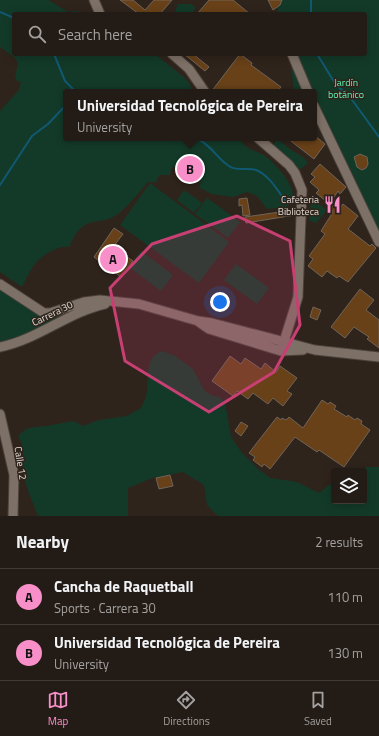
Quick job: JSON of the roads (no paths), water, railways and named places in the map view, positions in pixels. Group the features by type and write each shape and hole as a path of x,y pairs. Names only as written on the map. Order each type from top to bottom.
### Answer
{"street":[{"path":"94,0 99,12"},
{"path":"174,56 189,70 203,89"},
{"path":"293,56 307,89"},
{"path":"317,112 379,242"},
{"path":"261,141 289,165 295,173 302,190 298,296 282,347"},
{"name":"Carrera 30","path":"0,284 44,313 60,311 93,300 139,304 198,321 212,322 282,347 379,357"},
{"name":"Carrera 30","path":"0,347 12,345 84,310 115,302"},
{"path":"0,352 12,345"},
{"name":"Calle 12","path":"0,414 14,475 13,516"}],"waterway":[{"path":"311,0 311,12"},
{"path":"0,12 12,17"},
{"path":"55,56 65,81 73,89"},
{"path":"318,56 336,85 350,97 379,137"},
{"path":"0,185 32,136 48,124 63,108"},
{"path":"202,141 232,168 253,169 261,172 273,184 286,202"}],"place":[{"name":"Universidad Tecnológica de Pereira","path":"190,169"},
{"name":"Cafeteria Biblioteca","path":"332,205"},
{"name":"Cancha de Raquetball","path":"113,259"}],"park label":[{"name":"Jardín botánico","path":"346,88"}]}
